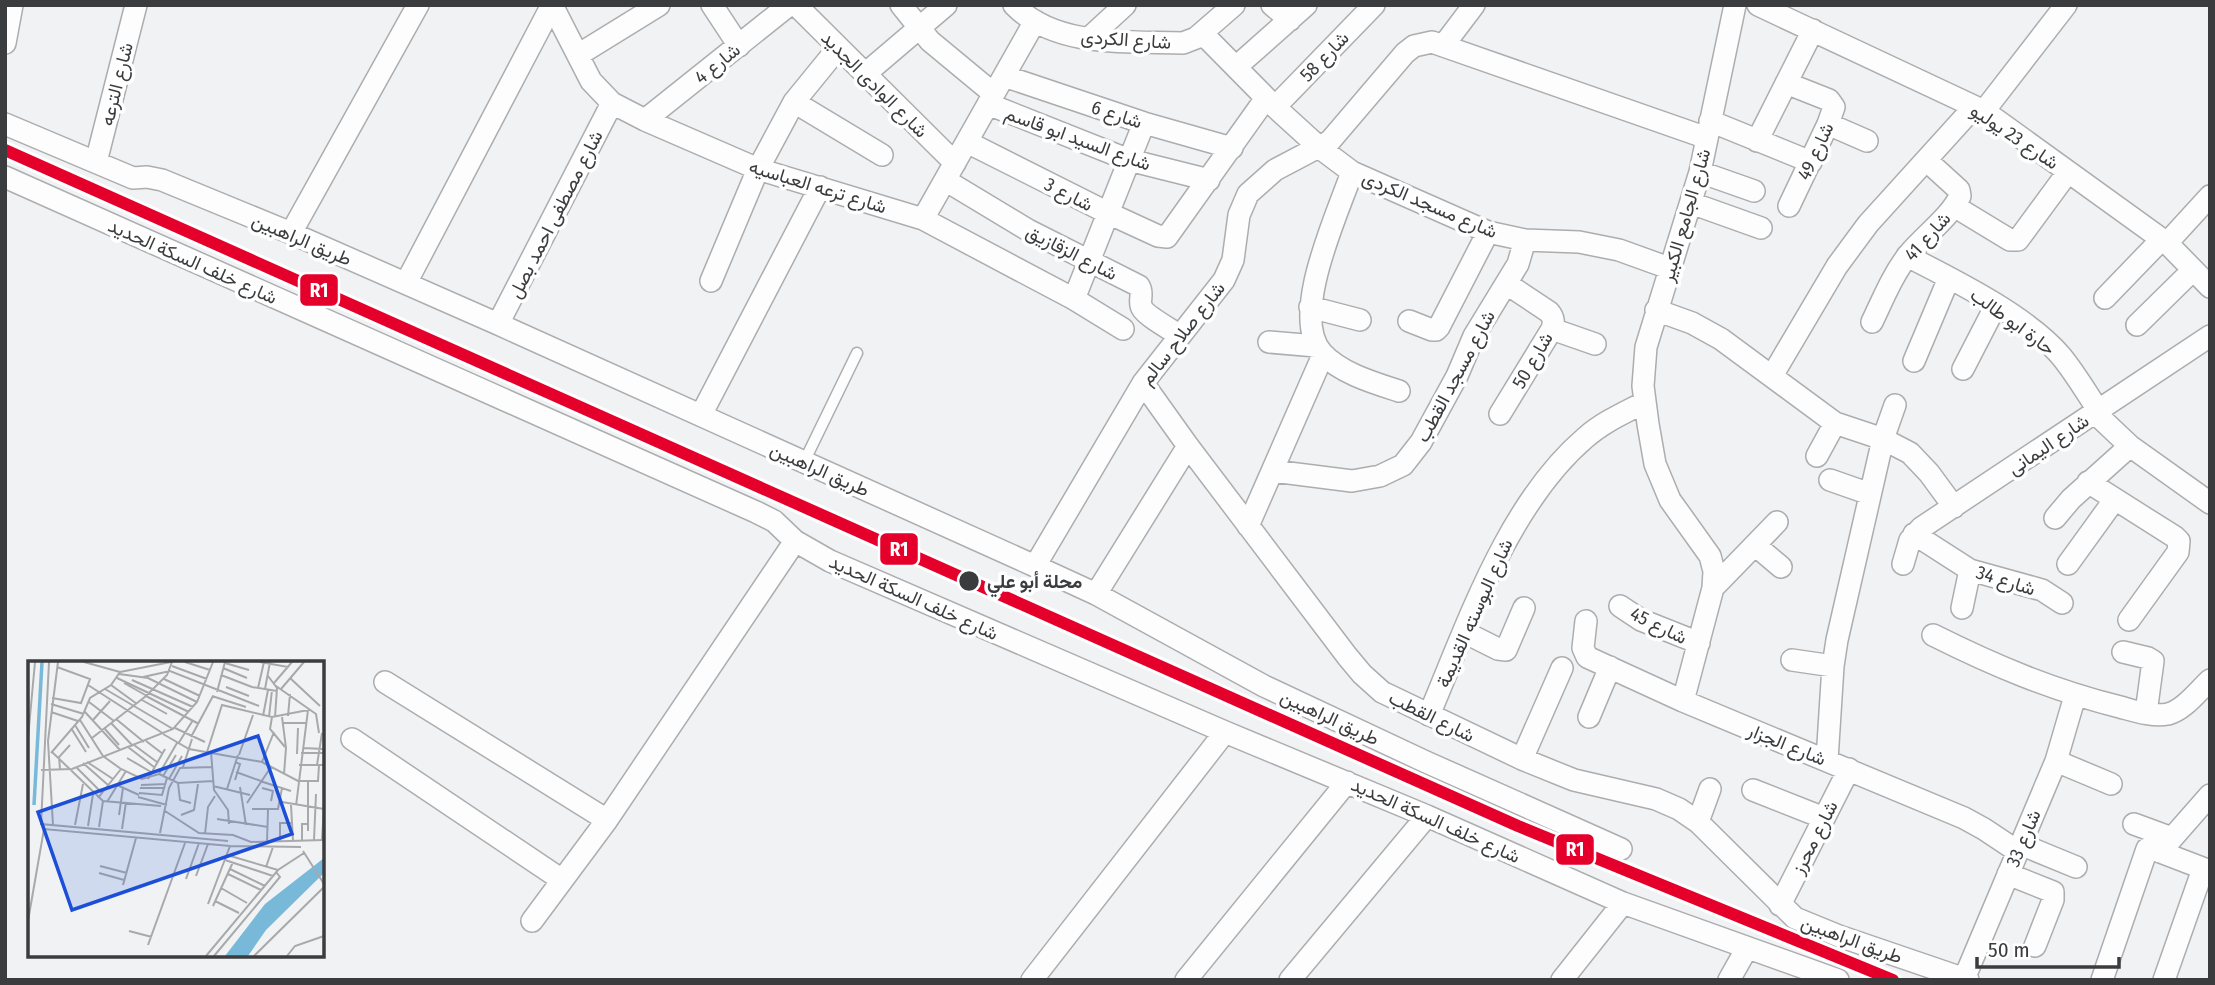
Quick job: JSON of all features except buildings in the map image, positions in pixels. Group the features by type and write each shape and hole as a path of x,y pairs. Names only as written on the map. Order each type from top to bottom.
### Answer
{"street":[{"path":"5,43 12,5"},
{"name":"شارع الترعه","path":"96,162 136,5"},
{"path":"291,233 418,5"},
{"path":"406,284 552,5"},
{"name":"شارع ترعه العباسيه","path":"552,5 591,81 612,103 758,169 923,219 1123,328"},
{"path":"578,55 625,14 659,5"},
{"path":"712,5 739,46"},
{"name":"شارع 4","path":"645,120 789,5"},
{"name":"شارع الوادى الجديد","path":"796,5 865,75 950,171"},
{"path":"901,5 930,41 995,92"},
{"path":"865,75 946,5"},
{"path":"1088,38 1125,5"},
{"path":"1202,33 1234,5"},
{"path":"1272,5 1290,20"},
{"path":"1236,67 1306,5"},
{"name":"شارع 58","path":"1172,232 1231,148 1270,102 1374,5"},
{"path":"1474,5 1438,44 1709,130 1758,141 1811,162"},
{"name":"شارع الجامع الكبير","path":"1713,588 1714,570 1710,556 1670,500 1655,464 1643,386 1646,347 1700,172 1735,5"},
{"name":"شارع 23 يوليو","path":"1758,5 1979,109 2165,241 2210,287"},
{"path":"1772,376 1868,224 1926,160 1979,109 2066,5"},
{"path":"923,219 995,92 1024,11"},
{"name":"شارع الكردى","path":"1024,11 1060,32 1088,38 1183,43 1202,33"},
{"path":"1758,141 1813,30"},
{"name":"شارع مسجد الكردى","path":"1202,33 1270,102 1320,148 1352,172 1488,232 1525,240 1579,242 1619,250 1670,268"},
{"name":"شارع صلاح سالم","path":"1035,566 1143,383 1224,280 1233,260 1239,215 1248,194 1275,170 1330,141 1405,53 1414,46 1438,44"},
{"path":"711,281 758,169 794,102 838,48"},
{"name":"شارع 49","path":"1786,83 1832,103 1833,111 1789,206"},
{"name":"شارع 6","path":"995,92 1144,123 1231,148"},
{"name":"شارع السيد ابو قاسم","path":"995,92 1129,160 1209,180"},
{"path":"794,102 882,155"},
{"name":"شارع مصطفى احمد بصل","path":"499,324 612,103"},
{"path":"1074,299 1144,123"},
{"name":"طريق الراهبين","path":"5,124 133,178 162,180 499,324 1096,594 1264,686 1621,849"},
{"path":"1828,124 1867,141"},
{"name":"شارع 3","path":"967,142 1158,236 1167,237 1172,232"},
{"name":"شارع 41","path":"1872,322 1894,276 1907,257 1959,200 1961,193 1926,160"},
{"name":"شارع الزقازيق","path":"950,171 1028,230 1139,286 1143,311 1180,336"},
{"path":"1352,172 1313,285 1310,307 1312,330 1320,351 1335,364 1399,391"},
{"path":"1700,172 1754,191"},
{"path":"1954,206 2010,240 2018,240 2068,172"},
{"name":"شارع خلف السكة الحديد","path":"7,178 756,512 774,521 795,541 830,561 1427,816 1623,903 1747,948 1801,974 1838,980"},
{"path":"701,415 820,187"},
{"path":"2105,298 2210,196"},
{"path":"1691,203 1761,228"},
{"path":"1409,321 1432,330 1439,327 1488,232"},
{"name":"شارع مسجد القطب","path":"1273,471 1352,481 1381,476 1403,465 1421,442 1457,376 1474,336 1518,264 1525,240"},
{"name":"حارة ابو طالب","path":"1907,257 1996,305 2037,334 2060,355 2096,411 2130,446 2210,503"},
{"path":"2137,325 2193,270"},
{"path":"1914,361 1949,278"},
{"name":"شارع 50","path":"1500,414 1552,329 1553,317 1507,284"},
{"path":"1963,369 1996,305"},
{"path":"1310,307 1360,320"},
{"path":"1656,310 1692,323 1721,339 1835,423 1883,439 1910,453 1929,472 1954,507"},
{"path":"1552,329 1595,344"},
{"name":"شارع اليمانى","path":"1914,534 2210,336"},
{"path":"1269,342 1320,351"},
{"path":"1248,526 1273,471 1320,351"},
{"name":"شارع القطب","path":"1143,383 1362,674 1382,692 1574,780 1656,799 1679,809 1698,822 1780,905"},
{"name":"شارع البوسته القديمة","path":"1429,715 1486,578 1512,531 1562,460 1614,417 1645,402"},
{"path":"1826,760 1833,666 1883,439 1895,405"},
{"path":"1817,456 1835,423"},
{"path":"1096,594 1188,446"},
{"path":"2055,518 2088,482 2130,446"},
{"path":"1830,480 1870,494"},
{"path":"2088,482 2175,537 2180,546 2129,620"},
{"path":"2068,564 2115,499"},
{"path":"1683,701 1713,588 1777,522"},
{"path":"1903,564 1914,534"},
{"name":"شارع 34","path":"1914,534 1970,570 2042,590 2062,603"},
{"path":"531,921 607,820 795,541"},
{"path":"1755,545 1782,567"},
{"path":"1962,608 1970,570"},
{"name":"شارع 45","path":"1620,606 1642,620 1699,643"},
{"path":"1464,632 1498,649 1506,650 1524,608"},
{"name":"شارع الجزار","path":"1586,621 1584,653 1587,657 1683,701 1964,818 2018,848 2076,867"},
{"path":"1933,635 1982,660 2075,696 2152,714 2168,713 2182,707 2210,680"},
{"path":"2123,652 2153,661 2152,714"},
{"path":"1792,660 1833,666"},
{"path":"1589,717 1610,667"},
{"path":"1522,758 1562,668"},
{"path":"385,682 607,820"},
{"name":"شارع 33","path":"1966,979 2056,761 2075,696"},
{"path":"1032,980 1225,732"},
{"path":"352,739 562,880"},
{"path":"2056,761 2111,785"},
{"name":"شارع محرز","path":"1780,905 1849,769"},
{"path":"1186,980 1347,782"},
{"path":"1698,822 1710,789"},
{"path":"1753,790 1824,818"},
{"path":"2102,980 2146,850 2160,846 2210,795"},
{"path":"1290,980 1427,816"},
{"path":"2134,824 2160,846 2206,870 2164,980"},
{"path":"2008,874 2053,892 2053,901 2035,946"},
{"path":"1566,978 1623,903"},
{"name":"طريق الراهبين","path":"1780,905 1794,918 1820,929 1966,979"},
{"path":"1729,980 1747,948"}],"lane":[{"path":"804,462 857,353"}],"transit line":[{"name":"R1","path":"5,150 1518,826 1893,980"}],"place":[{"name":"محلة أبو علي","path":"969,581"}]}
